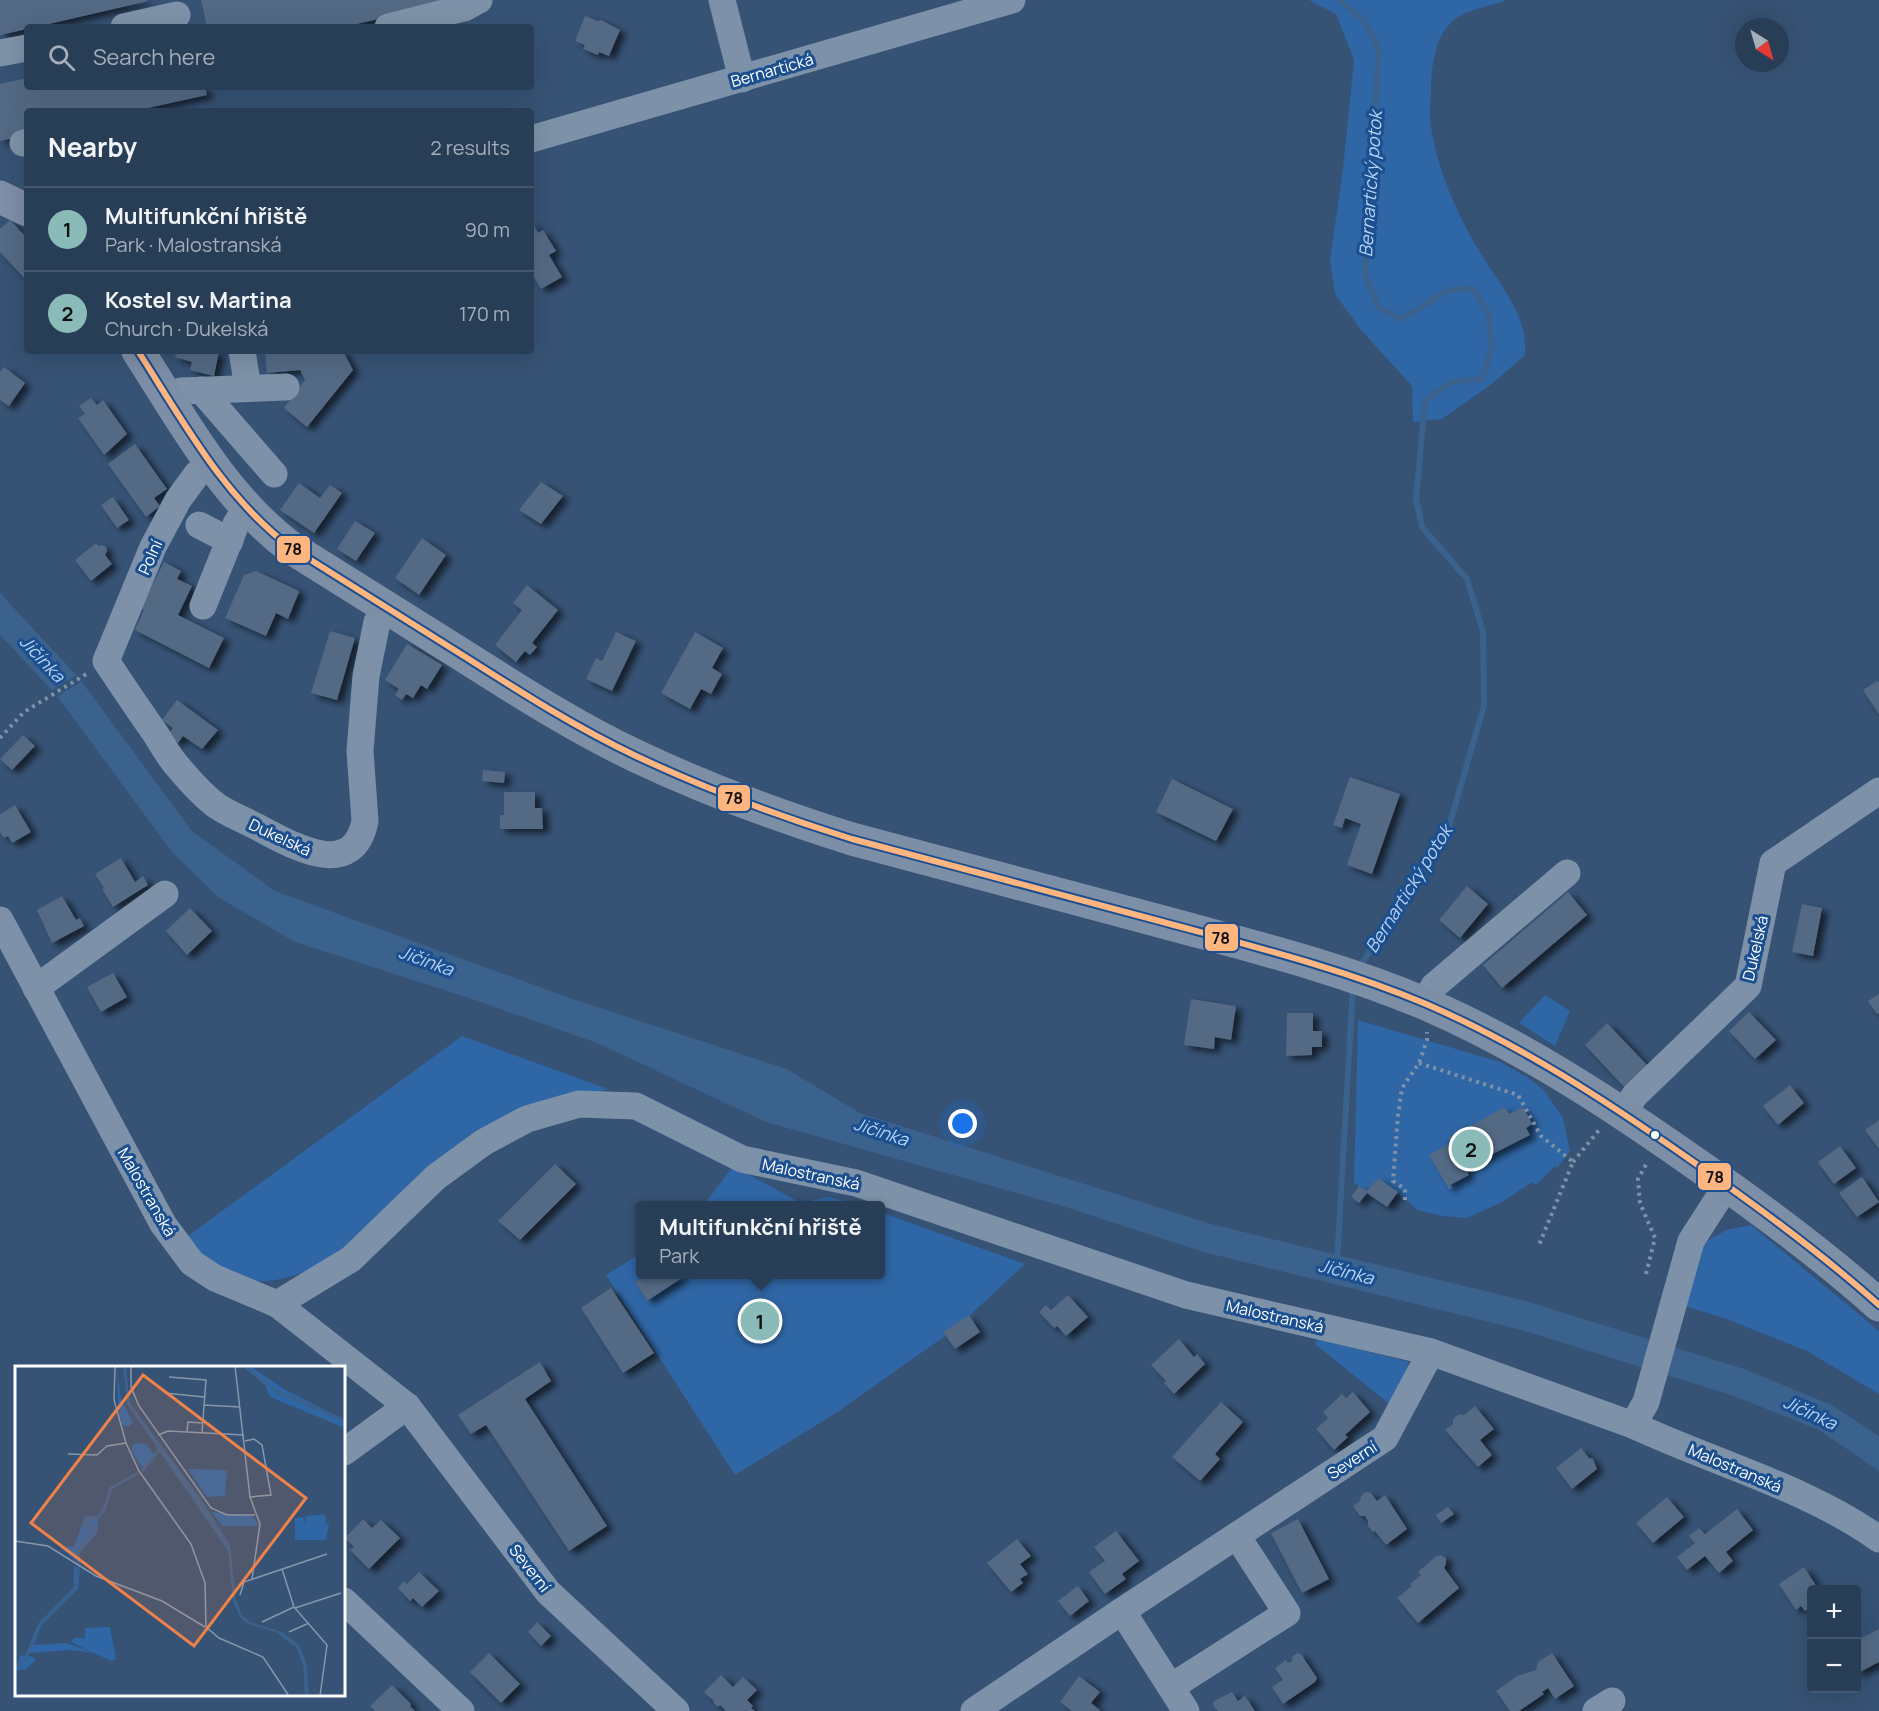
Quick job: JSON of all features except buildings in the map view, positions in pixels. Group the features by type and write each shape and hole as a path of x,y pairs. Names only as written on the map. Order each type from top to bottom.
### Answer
{"main road":[{"path":"140,354 211,464 246,509 267,529 290,547 585,730 636,756 742,802 852,839 1244,944 1333,969 1369,982 1425,1013 1525,1053 1611,1121 1727,1185 1793,1233 1879,1305"}],"street":[{"path":"400,24 464,8 479,0"},
{"path":"722,0 742,79"},
{"name":"Bernartická","path":"534,138 1012,0"},
{"path":"136,24 177,15"},
{"path":"0,53 24,49"},
{"path":"242,354 248,388"},
{"path":"166,395 181,391 286,387"},
{"path":"201,390 274,474"},
{"name":"Polní","path":"102,664 153,547 178,500 197,474 211,464"},
{"path":"203,606 236,524 246,509"},
{"path":"199,525 230,541"},
{"name":"Dukelská","path":"102,664 177,766 216,806 314,854 332,855 351,848 363,832 365,821 360,750 366,676 377,622 387,608"},
{"name":"Dukelská","path":"1611,1121 1748,986 1773,863 1879,791"},
{"path":"1425,1013 1434,986 1567,873"},
{"path":"36,988 165,894"},
{"name":"Malostranská","path":"0,920 163,1224 192,1263 215,1278 277,1304 351,1259 436,1177 484,1142 527,1119 579,1104 636,1106 742,1159 856,1183 1186,1295 1431,1352 1640,1413 1661,1438 1732,1464 1854,1521 1879,1539"},
{"path":"1640,1413 1691,1240 1727,1185"},
{"name":"Severní","path":"277,1304 407,1406 548,1592 675,1711"},
{"name":"Severní","path":"974,1711 1385,1438 1431,1352"},
{"path":"345,1451 407,1406"},
{"path":"1171,1687 1287,1613 1237,1536"},
{"path":"345,1602 461,1711"},
{"path":"1122,1611 1186,1711"}],"path":[{"path":"0,738 24,712 102,664"},
{"path":"1405,1200 1405,1189 1392,1181 1398,1115 1402,1088 1419,1063 1427,1040 1425,1013"},
{"path":"1419,1063 1518,1095 1541,1136 1573,1162"},
{"path":"1539,1245 1573,1162 1611,1121"},
{"path":"1646,1274 1655,1238 1640,1203 1638,1179 1649,1162"}],"shaded area":[{"path":"1309,0 1507,0 1464,14 1454,20 1441,36 1434,57 1430,117 1438,157 1448,189 1470,235 1517,312 1525,340 1525,355 1493,383 1442,419 1413,422 1412,386 1361,330 1335,294 1330,260 1343,169 1354,60 1336,14"},
{"path":"1545,995 1570,1011 1555,1046 1519,1023"},
{"path":"1358,1020 1500,1062 1527,1077 1544,1090 1563,1118 1570,1151 1558,1167 1555,1166 1536,1185 1532,1182 1502,1202 1467,1218 1442,1216 1418,1210 1378,1178 1367,1191 1354,1183"},
{"path":"462,1036 608,1089 525,1113 323,1266 271,1281 243,1281 218,1272 185,1238"},
{"path":"733,1166 797,1201 707,1201"},
{"path":"828,1197 845,1201 810,1201"},
{"path":"885,1214 1025,1264 969,1316 944,1333 945,1336 836,1413 735,1475 606,1275 636,1256 636,1279 640,1279 635,1282 647,1301 680,1279 885,1279"},
{"path":"1751,1225 1879,1331 1879,1394 1807,1351 1721,1317 1684,1306 1702,1244 1726,1230"},
{"path":"1318,1339 1409,1362 1393,1407 1315,1344"}],"water":[{"name":"Jičínka","path":"0,593 79,678 192,831 275,891 573,999 787,1069 860,1113 1211,1224 1526,1301 1744,1369 1832,1405 1879,1436 1879,1471 1819,1430 1734,1396 1518,1329 1203,1252 1059,1205 766,1122 597,1043 472,999 295,942 218,897 172,852 57,696 0,635"}],"pier":[{"path":"79,674 84,680 54,698 49,692"}],"waterway":[{"name":"Bernartický potok","path":"1339,0 1363,20 1379,50 1365,273 1378,307 1401,319 1449,290 1474,289 1489,314 1492,349 1482,379 1451,382 1425,401 1416,499 1422,527 1467,579 1483,632 1484,705 1448,830 1359,968"},
{"name":"Bernartický potok","path":"1337,1263 1353,986"}],"transit line":[{"name":"78","path":"140,354 188,430 224,481 266,527 290,547 592,734 689,780 824,830 1296,958 1361,979 1426,1004 1530,1056 1628,1117 1788,1230 1879,1305"}],"place":[{"name":"Kostel sv. Martina","path":"1471,1149"},
{"name":"Multifunkční hřiště","path":"760,1321"}]}
